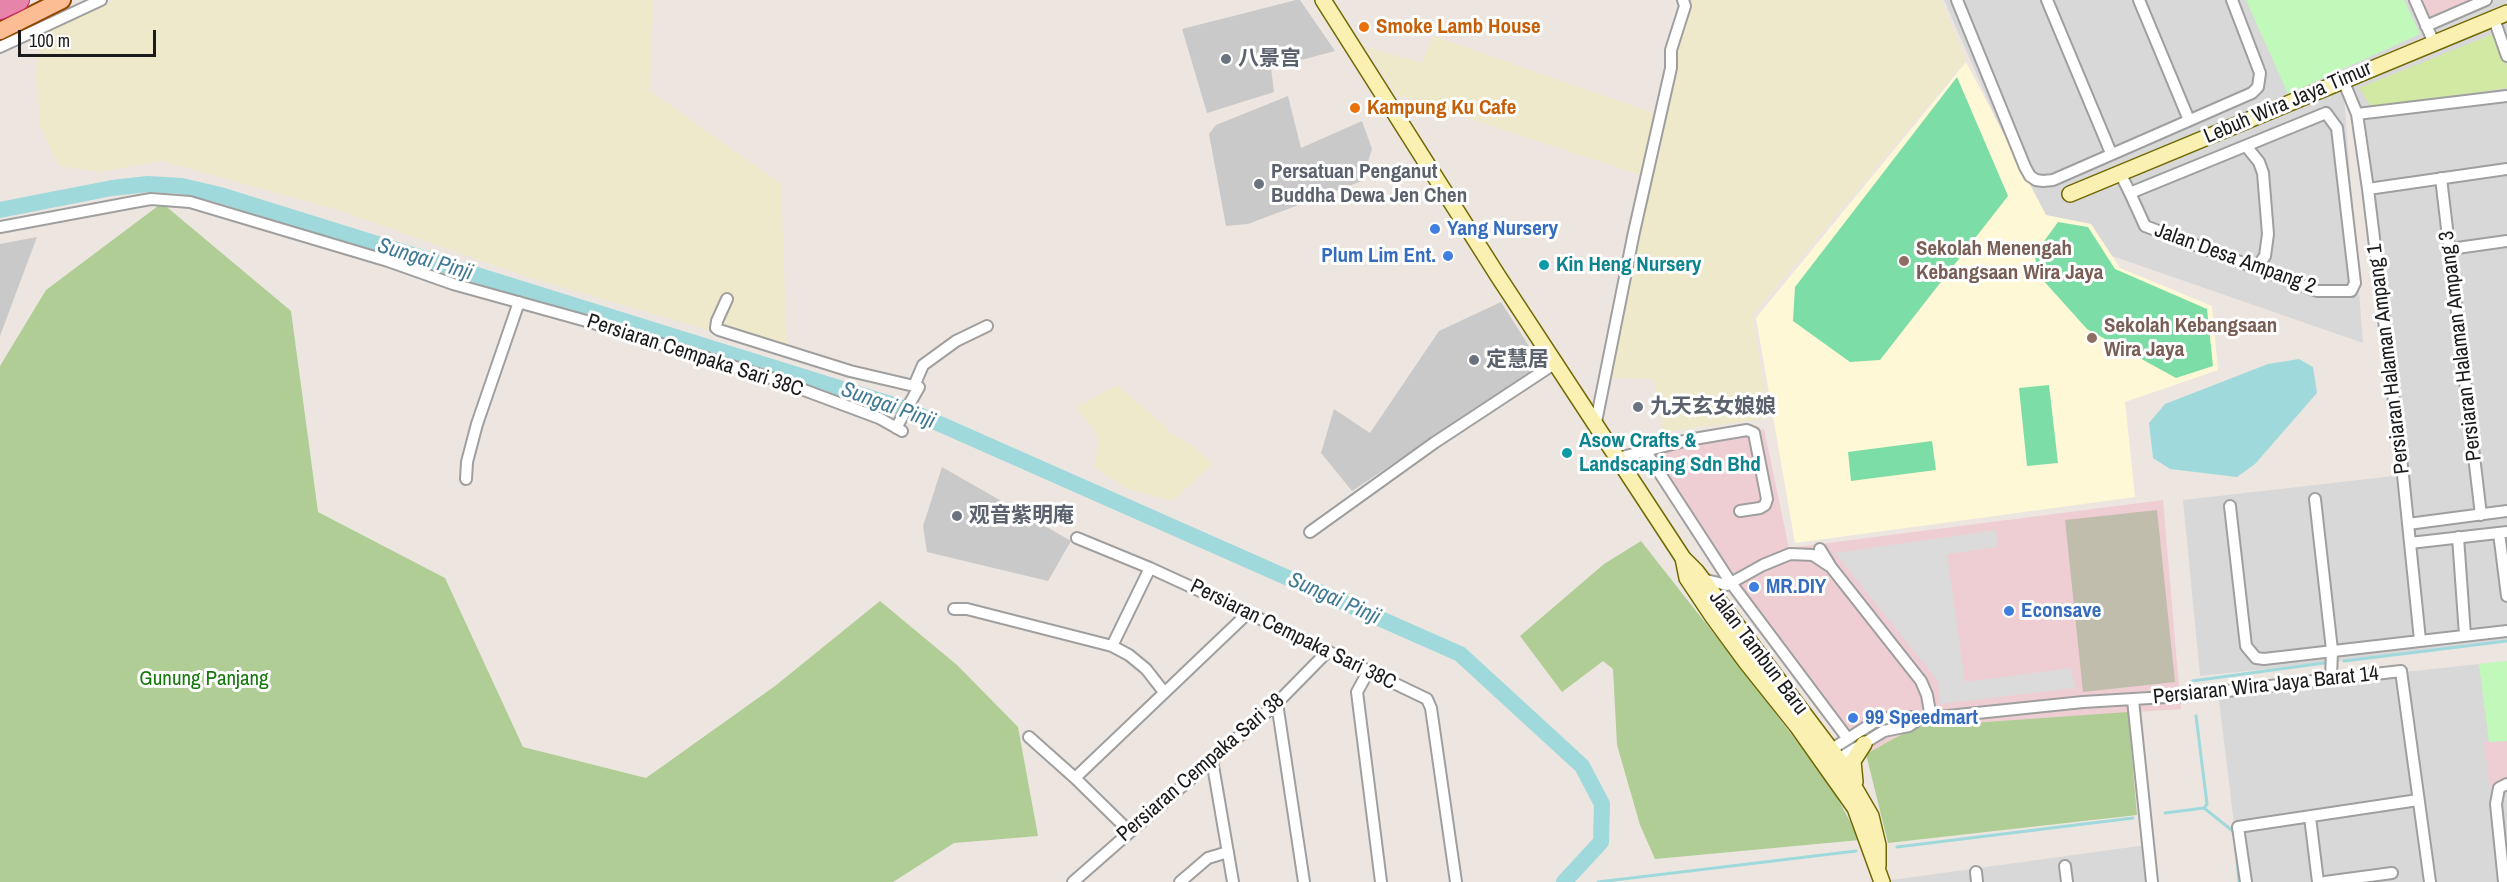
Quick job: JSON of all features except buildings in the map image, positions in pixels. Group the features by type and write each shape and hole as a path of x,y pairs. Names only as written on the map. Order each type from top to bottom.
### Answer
{"highway":[{"path":"0,9 19,0"}],"main road":[{"path":"0,31 62,0"},
{"name":"Jalan Tambun Baru","path":"1323,0 1498,276 1557,362 1683,558 1702,579 1834,755"},
{"name":"Lebuh Wira Jaya Timur","path":"2070,194 2500,16"},
{"name":"Jalan Tambun Baru","path":"1683,558 1687,578 1713,617 1797,726"},
{"path":"1797,726 1834,755 1859,793"},
{"path":"1797,726 1855,808 1882,882"},
{"path":"1864,744 1853,761 1852,768 1859,793 1876,831 1878,866"},
{"path":"1834,755 1834,768 1862,814 1865,832"}],"street":[{"path":"0,48 101,0"},
{"path":"1596,422 1634,232 1671,68 1671,50 1685,6 1683,0"},
{"path":"1957,0 2030,176 2036,180 2053,180 2252,93 2258,87 2260,73 2232,0"},
{"path":"2047,0 2111,153"},
{"path":"2139,0 2188,120"},
{"path":"2415,0 2434,43"},
{"path":"2426,26 2486,0"},
{"path":"2500,16 2507,56"},
{"name":"Persiaran Halaman Ampang 1","path":"2343,80 2356,114 2368,189 2420,640"},
{"path":"2356,114 2507,96"},
{"name":"Jalan Desa Ampang 2","path":"2120,173 2145,226 2317,291 2333,293 2351,291 2355,283 2337,128 2326,112 2246,146"},
{"path":"2130,193 2246,146 2259,162 2263,172 2268,234 2265,256 2256,268"},
{"path":"2090,162 2099,182"},
{"path":"2368,189 2507,169"},
{"name":"Persiaran Halaman Ampang 3","path":"2441,178 2481,514"},
{"name":"Persiaran Cempaka Sari 38C","path":"0,227 134,202 174,200 210,208 388,261 453,284 777,380 900,426 919,387 914,386"},
{"path":"2450,249 2507,241"},
{"path":"727,299 717,321 716,328 719,330 850,371 914,386 922,365 936,353 987,326"},
{"path":"466,479 467,462 477,424 519,302"},
{"path":"1310,532 1434,442 1557,362"},
{"path":"1618,458 1688,440 1747,430 1754,433 1767,499 1765,505 1760,508 1740,511"},
{"path":"1646,452 1729,584 1848,739"},
{"path":"2314,500 2332,650 2331,679"},
{"path":"2230,506 2246,646 2256,658 2264,659 2507,631"},
{"path":"2408,524 2507,511"},
{"path":"2410,543 2503,532 2507,596"},
{"path":"2458,537 2465,635"},
{"name":"Persiaran Cempaka Sari 38C","path":"1077,538 1150,568 1248,613 1427,699 1431,708 1456,882"},
{"path":"1820,549 1831,567 1921,681 1927,695 1931,718"},
{"path":"1702,579 1729,584 1763,565 1790,554 1813,555 1831,567"},
{"path":"1112,646 1150,568"},
{"path":"1729,584 1726,604 1731,619"},
{"path":"954,609 967,609 1112,646 1129,655 1146,669 1164,692"},
{"path":"1075,778 1248,613"},
{"name":"Persiaran Cempaka Sari 38","path":"1073,882 1277,703 1328,651"},
{"name":"Persiaran Wira Jaya Barat 14","path":"1919,719 2083,702 2133,700 2401,671 2430,882"},
{"path":"1368,672 1357,692 1382,882"},
{"path":"2133,700 2152,882"},
{"path":"1277,703 1304,882"},
{"path":"1834,755 1848,739 1879,719 1913,717 1919,719"},
{"path":"1834,755 1864,744 1884,731 1910,726 1919,719"},
{"path":"1029,737 1129,831"},
{"path":"1212,760 1233,882"},
{"path":"2503,786 2496,804 2504,882"},
{"path":"2246,882 2238,827 2418,800"},
{"path":"2310,817 2318,882"},
{"path":"1180,882 1209,858 1228,852"},
{"path":"2065,866 2067,882"},
{"path":"2325,882 2392,873"}],"shaded area":[{"path":"115,0 653,0 650,91 781,184 787,353 524,276 341,211 162,161 99,172 59,166 40,125 36,72 43,35"},
{"path":"1300,0 1335,51 1271,68 1274,92 1207,113 1182,29"},
{"path":"1687,0 1941,0 1966,60 1752,316 1770,418 1663,432 1654,379 1611,378"},
{"path":"1944,0 2507,0 2507,4 2359,73 2507,13 2507,640 2430,652 2200,676 2183,500 2402,475 2357,114 2343,83 2363,343 2046,233"},
{"path":"2414,0 2487,0 2426,26"},
{"path":"1433,36 1656,114 1641,175 1397,95 1366,47 1422,63"},
{"name":"Sekolah Menengah Kebangsaan Wira Jaya","path":"1966,62 2046,215 2091,224 2120,268 2212,306 2218,370 2125,402 2135,497 1795,543 1756,318"},
{"path":"1288,96 1301,148 1362,121 1372,149 1362,181 1248,224 1226,226 1209,134 1216,125"},
{"path":"37,237 0,336 0,244"},
{"path":"1501,302 1541,365 1352,491 1321,453 1334,409 1370,433 1439,331"},
{"path":"1117,385 1164,425 1171,434 1190,444 1213,464 1172,501 1128,489 1094,467 1099,440 1096,432 1076,408"},
{"path":"1764,429 1789,548 2163,500 2181,709 1915,727 1858,758 1641,450"},
{"path":"942,467 1071,541 1048,581 927,552 923,526"},
{"path":"2157,510 2175,682 2083,692 2065,520"},
{"path":"1996,530 1998,547 1947,554 1965,682 2071,668 2075,688 1940,704 1938,681 1835,553"},
{"path":"2507,661 2507,882 2241,882 2218,692"},
{"path":"2507,739 2507,786 2490,788 2484,742"},
{"path":"2146,845 2150,882 1877,882"}],"green space":[{"path":"2246,0 2404,0 2420,34 2288,94"},
{"path":"2493,34 2504,49 2507,88 2372,108 2359,88"},
{"path":"1957,77 2008,196 1880,360 1850,362 1793,321 1795,287"},
{"name":"Gunung Panjang","path":"162,203 291,311 318,512 445,578 523,747 646,778 775,686 880,601 957,665 1018,727 1038,836 954,843 893,882 0,882 0,366 46,290"},
{"path":"2058,222 2088,227 2115,269 2207,309 2213,366 2176,378 2087,329 2042,279 2034,255"},
{"path":"2049,385 2058,463 2027,466 2019,388"},
{"path":"1932,441 1936,470 1851,481 1848,452"},
{"path":"1641,541 1833,790 1860,840 1655,859 1640,825 1617,745 1613,669 1603,661 1562,692 1520,636 1604,564"},
{"path":"2507,661 2507,741 2489,742 2479,664"},
{"path":"2128,712 2137,815 1888,843 1866,754 1915,727"}],"water":[{"path":"2299,359 2313,367 2317,393 2255,464 2237,477 2170,469 2153,458 2149,423 2165,404 2268,364"}],"waterway":[{"name":"Sungai Pinji","path":"0,210 112,188 148,184 182,186 220,195 906,409 1460,654 1582,766 1602,804 1601,842 1564,882"},
{"path":"2344,661 2507,641"},
{"path":"2192,681 2324,663"},
{"path":"2196,716 2207,804 2204,808"},
{"path":"2165,813 2204,808 2234,832"},
{"path":"1897,847 2133,818"},
{"path":"2236,848 2239,882"},
{"path":"1598,882 1856,851"}],"place":[{"name":"Smoke Lamb House","path":"1364,27"},
{"name":"八景宫","path":"1226,59"},
{"name":"Kampung Ku Cafe","path":"1355,108"},
{"name":"Persatuan Penganut Buddha Dewa Jen Chen","path":"1259,184"},
{"name":"Yang Nursery","path":"1435,229"},
{"name":"Plum Lim Ent.","path":"1448,256"},
{"name":"Sekolah Menengah Kebangsaan Wira Jaya","path":"1904,261"},
{"name":"Kin Heng Nursery","path":"1544,265"},
{"name":"Sekolah Kebangsaan Wira Jaya","path":"2092,338"},
{"name":"定慧居","path":"1474,360"},
{"name":"九天玄女娘娘","path":"1638,407"},
{"name":"Asow Crafts & Landscaping Sdn Bhd","path":"1567,453"},
{"name":"观音紫明庵","path":"957,516"},
{"name":"MR.DIY","path":"1754,587"},
{"name":"Econsave","path":"2009,611"},
{"name":"99 Speedmart","path":"1853,718"}]}
